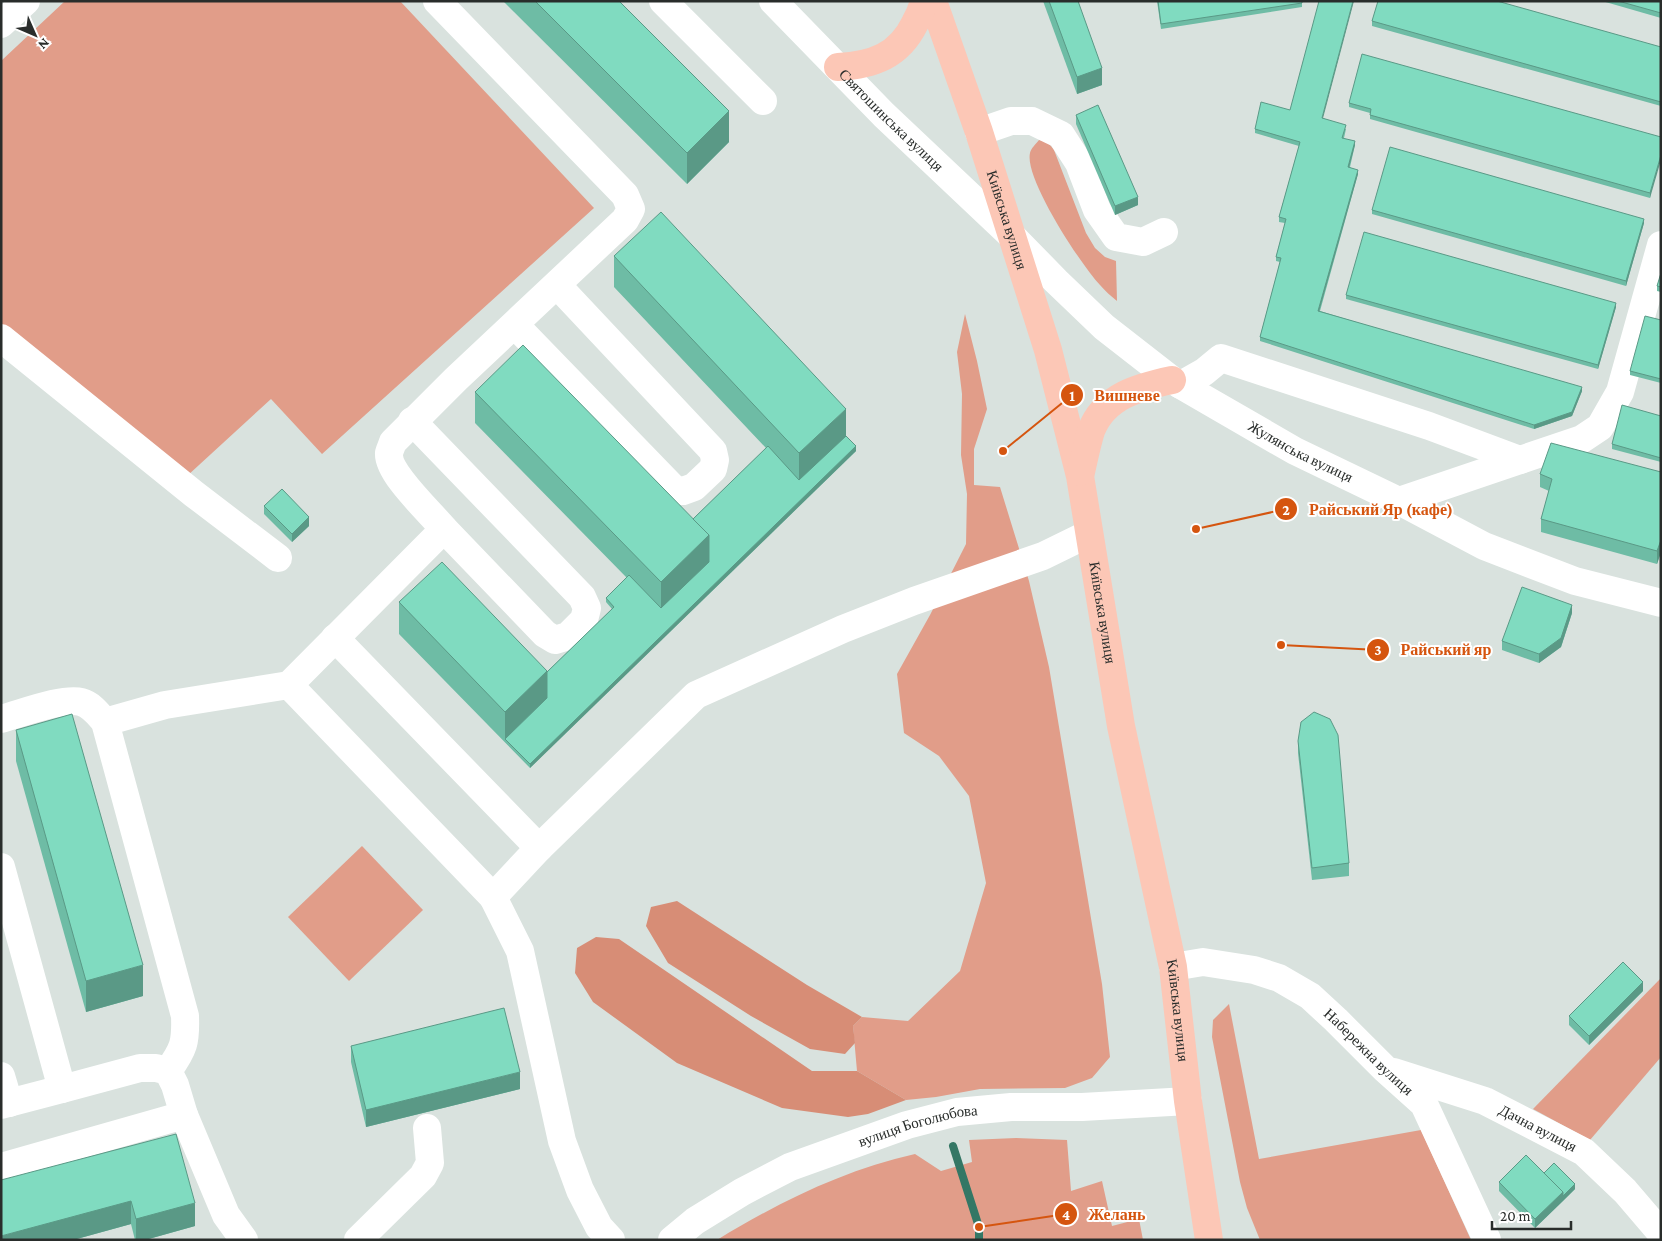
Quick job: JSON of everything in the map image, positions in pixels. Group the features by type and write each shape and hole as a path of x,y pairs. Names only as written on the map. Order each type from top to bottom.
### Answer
{"main road":[{"path":"838,67 857,66 876,61 892,52 909,37 924,1"},
{"name":"Київська вулиця","path":"932,1 979,132 1048,350 1080,476 1121,726 1173,967 1188,1101 1209,1240"},
{"path":"1080,476 1091,431 1097,418 1112,401 1142,386 1176,383"}],"street":[{"path":"1,24 26,1"},
{"path":"412,422 582,597 587,608 584,620 568,636 555,640 545,634 444,529 399,478 392,467 389,453 393,442 412,422 625,220 631,209 625,195 437,1"},
{"path":"663,1 763,101"},
{"name":"Святошинська вулиця","path":"773,1 884,115 1012,235"},
{"path":"979,132 1011,121 1032,120 1061,135 1079,163 1097,210 1116,237 1143,242 1164,232"},
{"name":"Жулянська вулиця","path":"1012,235 1104,327 1176,383 1295,451 1399,501 1484,546 1575,581 1661,603"},
{"path":"1399,501 1582,439 1600,427 1620,392 1661,245"},
{"path":"515,325 674,490 683,491 694,487 713,469 715,460 713,451 556,285"},
{"path":"1,338 194,494 278,558"},
{"path":"1176,383 1204,372 1221,358 1429,426 1520,460"},
{"path":"105,722 166,705 289,685 444,529"},
{"path":"493,897 539,848 696,695 843,629 914,601 1043,556 1088,534"},
{"path":"336,638 539,848"},
{"path":"289,685 493,897 520,951 562,1141 580,1190 599,1226 611,1240"},
{"path":"1,720 64,702 81,702 94,708 105,722 185,1016 186,1038 178,1057 168,1071"},
{"path":"1,867 62,1089"},
{"name":"Набережна вулиця","path":"1173,967 1203,962 1254,970 1278,978 1310,996 1424,1104 1487,1240"},
{"path":"1,1076 5,1104 140,1068 156,1068 168,1071 175,1085 184,1115 226,1215 244,1240"},
{"name":"Дачна вулиця","path":"1385,1069 1485,1101 1584,1152 1625,1191 1661,1233"},
{"name":"вулиця Боголюбова","path":"672,1240 703,1216 742,1192 790,1167 907,1126 957,1112 1011,1107 1082,1107 1188,1101"},
{"path":"1,1167 184,1115"},
{"path":"358,1240 424,1176 430,1163 427,1128"}],"shaded area":[{"path":"65,1 400,1 594,208 322,454 271,399 187,476 1,325 1,61"},
{"path":"1039,140 1047,141 1054,150 1086,233 1095,248 1105,257 1116,261 1117,301 1091,275 1068,241 1045,200 1031,165 1030,153"},
{"path":"965,314 987,409 974,449 974,485 1000,487 1029,581 1049,667 1102,984 1110,1057 1092,1078 1065,1088 980,1089 906,1100 857,1071 853,1026 862,1017 908,1021 960,971 986,883 969,796 939,756 904,733 897,674 966,544 967,494 961,455 962,394 957,352"},
{"path":"362,846 423,910 349,981 288,917"},
{"path":"677,901 807,985 862,1017 853,1026 855,1043 845,1054 810,1049 751,1016 668,963 646,926 651,907"},
{"path":"596,937 619,939 812,1071 857,1071 906,1100 868,1114 848,1117 782,1108 677,1063 593,1002 575,973 577,948"},
{"path":"1661,978 1661,1057 1590,1140 1533,1109"},
{"path":"1229,1004 1259,1159 1421,1130 1471,1240 1260,1240 1247,1208 1240,1182 1212,1037 1213,1020"},
{"path":"1016,1138 1067,1140 1071,1191 1102,1181 1112,1226 1139,1219 1143,1240 717,1240 788,1200 837,1178 863,1169 915,1154 941,1171 972,1162 969,1140"}],"building":[{"path":"535,1 619,1 729,111 687,153"},
{"path":"1049,1 1078,1 1102,68 1077,77"},
{"path":"1158,1 1302,1 1302,3 1161,24"},
{"path":"1319,1 1353,1 1322,118 1346,125 1342,138 1355,141 1348,167 1358,170 1318,311 1582,387 1572,412 1534,425 1260,337 1281,258 1276,257 1286,219 1279,217 1300,142 1255,129 1261,102 1290,110"},
{"path":"1378,1 1497,1 1661,47 1661,102 1372,21"},
{"path":"1618,1 1661,1 1661,13"},
{"path":"1362,54 1661,137 1661,155 1650,193 1370,115 1371,109 1349,103"},
{"path":"1098,105 1138,197 1115,206 1076,115"},
{"path":"1390,147 1644,219 1626,281 1372,210"},
{"path":"661,212 846,409 799,453 614,256"},
{"path":"1364,232 1616,303 1598,365 1346,295"},
{"path":"1661,273 1661,287 1657,286"},
{"path":"1645,316 1661,320 1661,379 1630,371"},
{"path":"523,345 709,535 661,582 475,392"},
{"path":"1622,405 1661,416 1661,458 1612,444"},
{"path":"846,436 856,446 530,764 505,739 547,698 547,672 614,607 606,598 629,575 661,608 709,562 709,535 693,519 768,446 799,480"},
{"path":"1551,443 1661,472 1661,540 1657,551 1541,519 1552,479 1540,474"},
{"path":"282,489 309,517 292,534 264,506"},
{"path":"442,562 547,671 505,712 399,602"},
{"path":"1522,587 1572,605 1561,638 1539,654 1502,641"},
{"path":"1314,712 1330,719 1338,735 1349,863 1312,868 1298,741 1301,722"},
{"path":"72,714 143,965 86,981 16,730"},
{"path":"1623,962 1643,982 1589,1036 1569,1016"},
{"path":"504,1008 520,1072 366,1110 351,1046"},
{"path":"176,1134 195,1203 136,1219 131,1201 1,1236 1,1180"},
{"path":"1526,1155 1563,1192 1535,1219 1499,1182"},
{"path":"1554,1163 1575,1184 1563,1196 1563,1192 1544,1173"}],"waterway":[{"path":"953,1146 979,1227 979,1240"}],"place":[{"name":"Вишневе","path":"1003,451"},
{"name":"Райський Яр (кафе)","path":"1196,529"},
{"name":"Райський яр","path":"1281,645"},
{"name":"Желань","path":"979,1227"}]}
